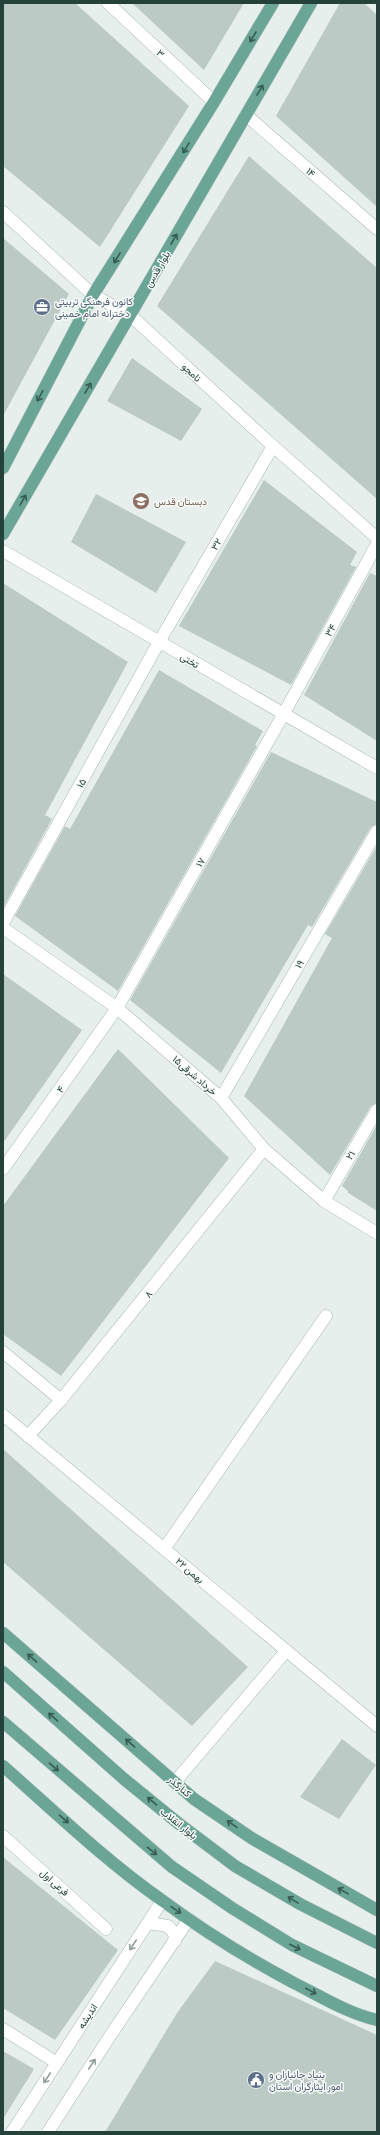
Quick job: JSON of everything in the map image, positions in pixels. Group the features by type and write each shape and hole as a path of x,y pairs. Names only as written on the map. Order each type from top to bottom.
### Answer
{"main road":[{"path":"3,468 94,295 214,102 273,3"},
{"name":"بلوار قدس","path":"3,534 311,3"},
{"name":"کنارگذر","path":"3,1633 194,1799 253,1839 377,1910"},
{"name":"بلوار انقلاب","path":"3,1672 130,1784 235,1866 300,1904 377,1943"},
{"path":"3,1722 172,1867 232,1908 292,1945 377,1986"},
{"path":"3,1766 103,1853 162,1901 223,1942 283,1977 356,2016 377,2020"}],"street":[{"name":"۳","path":"108,3 214,102"},
{"name":"۱۴","path":"246,115 377,229"},
{"name":"نامجو","path":"3,212 94,295 130,315 273,446 377,538"},
{"name":"۳۲","path":"159,642 273,446"},
{"name":"۳۴","path":"283,715 377,544"},
{"name":"تختی","path":"3,551 283,715 377,768"},
{"name":"۱۵","path":"3,923 159,642"},
{"name":"۱۷","path":"117,1008 283,715"},
{"name":"۱۹","path":"221,1098 377,831"},
{"name":"۱۵خرداد شرقی","path":"3,928 117,1008 221,1098 264,1150 324,1200 377,1233"},
{"name":"۴","path":"3,1169 117,1008"},
{"name":"۲۱","path":"324,1200 377,1110"},
{"name":"۸","path":"28,1436 61,1400 264,1150"},
{"path":"164,1549 326,1316"},
{"path":"3,1352 61,1400"},
{"name":"۲۲ بهمن","path":"3,1415 377,1726"},
{"path":"175,1782 286,1651"},
{"name":"فرعی اول","path":"3,1836 106,1928"},
{"name":"اندیشه","path":"12,2132 162,1901"},
{"path":"48,2132 189,1919"},
{"path":"148,1923 168,1926 174,1933 175,1941"},
{"path":"3,2029 57,2063"}],"building":[{"path":"3,3 75,3 189,106 100,247 3,166"},
{"path":"132,3 244,3 204,70"},
{"path":"340,3 364,3 377,15 377,207 276,116"},
{"path":"249,156 377,268 377,499 157,306"},
{"path":"3,238 69,294 3,416"},
{"path":"132,358 202,409 181,441 107,401"},
{"path":"264,480 357,552 350,565 356,567 291,685 179,626"},
{"path":"96,494 186,542 156,593 71,542"},
{"path":"370,573 377,576 377,741 304,695"},
{"path":"3,583 128,662 45,815 52,819 3,908"},
{"path":"159,670 263,731 255,745 257,746 118,991 15,916 65,826 70,829"},
{"path":"271,752 377,802 377,824 371,827 312,927 308,925 221,1073 130,1000"},
{"path":"377,846 377,1103 371,1106 330,1175 244,1096 332,938 325,934"},
{"path":"3,974 82,1030 3,1143"},
{"path":"118,1049 229,1158 61,1376 3,1334 3,1206"},
{"path":"377,1125 377,1211 347,1192 348,1191 342,1186"},
{"path":"3,1449 248,1667 192,1726 3,1562"},
{"path":"342,1739 376,1765 339,1819 300,1797"},
{"path":"3,1857 118,1950 55,2040 3,2008"},
{"name":"بنیاد جانبازان و امور ایثارگران استان","path":"215,1961 377,2035 377,2132 105,2132 177,2013"},
{"path":"3,2051 34,2069 3,2119"}],"place":[{"name":"کانون فرهنگی تربیتی دخترانه امام خمینی","path":"42,307"},
{"name":"دبستان قدس","path":"141,501"},
{"name":"بنیاد جانبازان و امور ایثارگران استان","path":"256,2080"}]}
